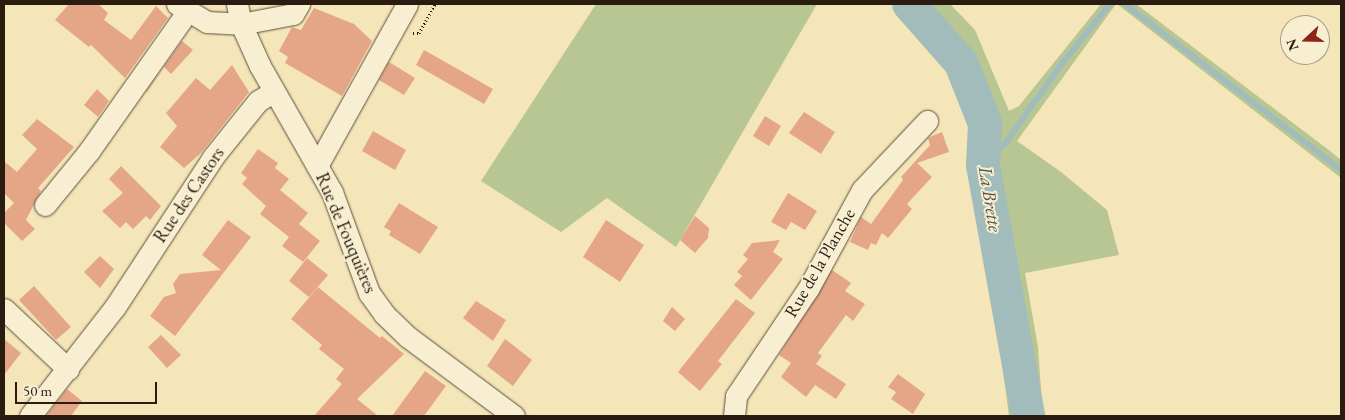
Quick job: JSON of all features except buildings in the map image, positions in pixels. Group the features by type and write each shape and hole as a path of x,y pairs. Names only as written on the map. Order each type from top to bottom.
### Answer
{"street":[{"path":"45,205 89,151 182,8 207,22 239,14 293,14 299,4"},
{"path":"317,166 406,4"},
{"name":"Rue de Fouquières","path":"239,14 273,92 317,166 347,226 369,292 384,314 408,338 514,416"},
{"name":"Rue des Castors","path":"30,416 115,307 213,157 258,101 273,92"},
{"name":"Rue de la Planche","path":"734,416 736,396 808,289 862,190 927,121"},
{"path":"4,309 68,369"}],"green space":[{"path":"596,4 817,4 676,247 607,198 561,232 481,181"},
{"path":"892,4 950,4 975,30 1009,111 1019,106 1101,4 1116,4 1017,141 1061,172 1107,210 1119,255 1025,273 1038,347 1043,416 1009,416 1002,363 1004,333 975,140 960,90 935,53"},
{"path":"1117,4 1136,4 1330,151 1341,160 1341,178"}],"waterway":[{"name":"La Brette","path":"909,4 961,63 985,124 983,165 1028,416"},
{"path":"983,165 1005,144 1061,65 1110,4"},
{"path":"1125,4 1341,170"}]}
